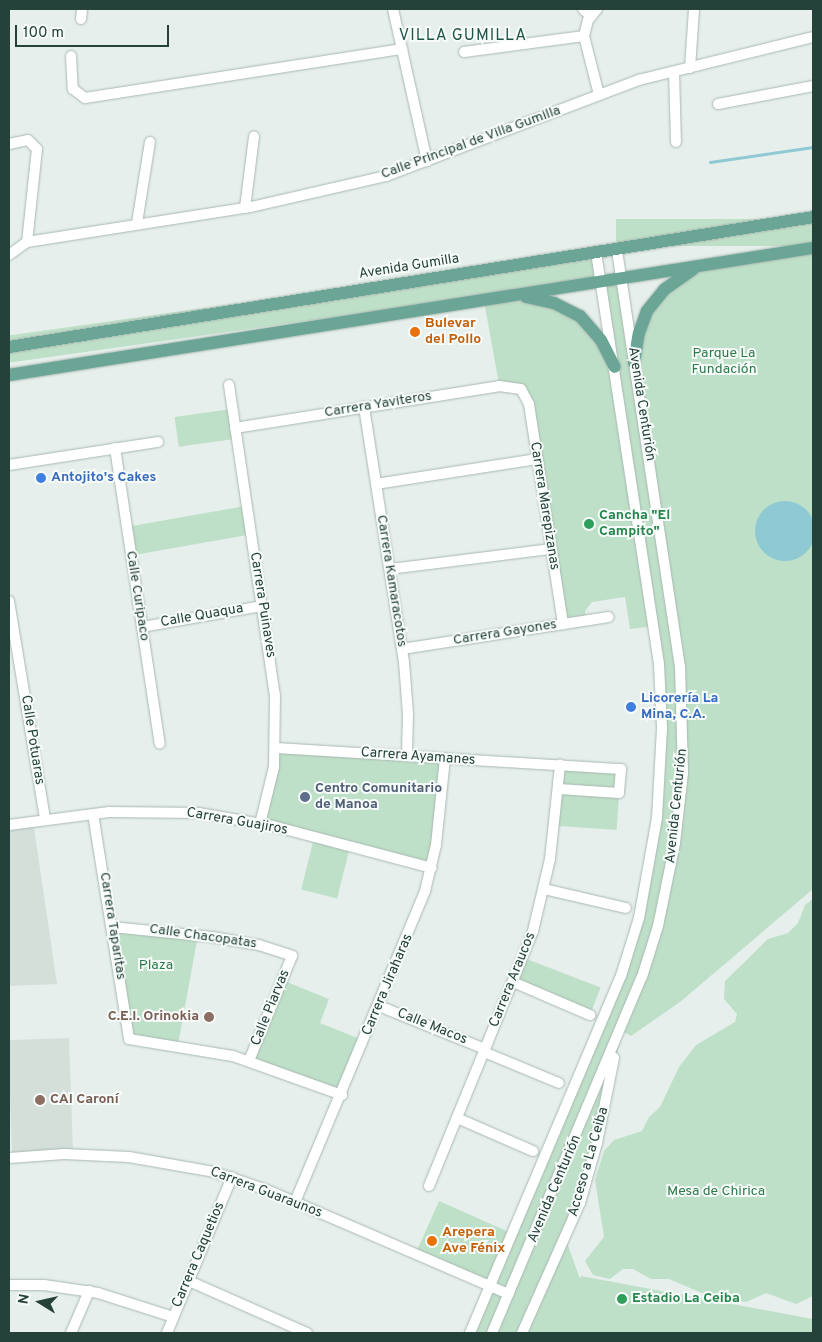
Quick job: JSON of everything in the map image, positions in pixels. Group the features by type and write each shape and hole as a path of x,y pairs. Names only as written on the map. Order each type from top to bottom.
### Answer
{"main road":[{"name":"Avenida Gumilla","path":"9,347 813,217"},
{"path":"9,375 813,248"},
{"path":"634,363 639,333 652,304 665,290 699,266"},
{"path":"514,295 554,302 580,316 601,340 615,366"}],"street":[{"path":"393,9 427,161"},
{"path":"583,9 594,13 584,36 599,95"},
{"path":"690,68 694,9"},
{"path":"464,52 584,36"},
{"name":"Calle Principal de Villa Gumilla","path":"9,255 27,242 245,208 386,176 599,95 674,72 813,37"},
{"path":"71,56 73,89 85,98 402,49"},
{"path":"674,72 676,142"},
{"path":"718,104 813,86"},
{"path":"245,208 254,137"},
{"path":"9,144 28,140 37,149 27,242"},
{"path":"137,224 150,142"},
{"name":"Avenida Centurión","path":"492,1333 617,1041 642,977 665,897 675,843 683,749 680,667 674,611 617,249"},
{"name":"Avenida Centurión","path":"470,1333 621,976 639,918 657,818 662,747 660,664 596,252"},
{"name":"Carrera Puinaves","path":"229,385 275,695 276,748 260,824"},
{"name":"Carrera Yaviteros","path":"235,428 499,386 520,389"},
{"name":"Carrera Marepizanas","path":"520,389 529,404 563,624"},
{"name":"Carrera Kamaracotos","path":"364,407 402,649 408,714 406,756"},
{"path":"9,465 158,442"},
{"name":"Calle Curipaco","path":"114,448 160,744"},
{"path":"376,484 537,459"},
{"path":"390,569 551,549"},
{"name":"Calle Potuaras","path":"9,601 45,819"},
{"name":"Calle Quaqua","path":"142,626 262,606"},
{"name":"Carrera Gayones","path":"402,649 609,617"},
{"name":"Carrera Ayamanes","path":"276,748 621,769 620,793 559,789"},
{"name":"Carrera Jiraharas","path":"295,1202 418,913 432,868 445,758"},
{"name":"Carrera Araucos","path":"429,1186 514,982 544,889 559,789 560,765"},
{"name":"Carrera Guajiros","path":"9,825 93,814 169,811 260,824 432,868"},
{"name":"Carrera Taparitas","path":"93,814 129,1039 195,1048 250,1061"},
{"path":"544,889 626,908"},
{"name":"Calle Chacopatas","path":"112,927 212,937 259,945 292,956"},
{"name":"Calle Piarvas","path":"250,1061 292,956"},
{"path":"514,982 590,1015"},
{"name":"Calle Macos","path":"379,1006 559,1083"},
{"name":"Acceso a La Ceiba","path":"522,1333 580,1203 607,1100 617,1041"},
{"path":"250,1061 342,1095"},
{"path":"457,1118 533,1151"},
{"name":"Carrera Guaraunos","path":"9,1158 64,1154 129,1157 195,1167 232,1177 509,1294"},
{"name":"Carrera Caquetios","path":"167,1333 232,1177"},
{"path":"189,1281 307,1333"},
{"path":"9,1285 44,1285 89,1292 173,1318"},
{"path":"71,1333 89,1292"},
{"path":"280,1333 284,1323"}],"shaded area":[{"path":"33,821 57,984 9,986 9,825"},
{"name":"CAI Caroní","path":"69,1038 73,1154 12,1156 9,1040"}],"green space":[{"path":"616,219 813,219 813,246 616,246"},
{"name":"Parque La Fundación","path":"813,248 813,889 680,1002 631,1036 622,1031 607,1100 565,1237 580,1279 581,1276 813,1319 813,1333 470,1333 631,946 660,791 655,626 630,629 625,597 592,602 585,611 586,620 564,623 527,395 499,384 484,301 514,296 565,309 606,351 601,281 622,278 634,360 647,311 699,266"},
{"path":"595,253 599,280 11,362 9,335"},
{"path":"232,409 236,439 179,447 175,417"},
{"path":"245,506 250,535 133,555 128,527"},
{"path":"276,748 445,758 432,868 260,824"},
{"path":"560,765 621,769 617,830 556,826"},
{"path":"314,838 350,847 337,898 301,889"},
{"name":"Mesa de Chirica","path":"813,899 813,1296 796,1304 766,1293 746,1302 704,1294 669,1279 651,1279 633,1269 623,1269 610,1279 593,1275 585,1261 604,1237 595,1180 604,1151 614,1140 642,1131 649,1117 660,1107 679,1067 696,1045 735,1022 737,1014 724,999 725,981 768,939 788,933 798,923 805,905"},
{"name":"Plaza","path":"112,927 198,935 178,1045 129,1039"},
{"path":"524,958 601,987 591,1012 515,982"},
{"path":"282,980 329,999 320,1023 365,1041 342,1095 249,1061"},
{"path":"439,1201 512,1234 489,1285 416,1252"}],"water":[{"path":"779,501 791,501 807,509 813,519 815,531 813,543 807,553 791,561 779,561 763,553 755,537 755,525 763,509"}],"waterway":[{"path":"710,162 813,147"}],"place":[{"name":"Bulevar del Pollo","path":"415,332"},
{"name":"Antojito's Cakes","path":"41,478"},
{"name":"Cancha \"El Campito\"","path":"589,524"},
{"name":"Licorería La Mina, C.A.","path":"631,707"},
{"name":"Centro Comunitario de Manoa","path":"305,797"},
{"name":"C.E.I. Orinokia","path":"209,1017"},
{"name":"CAI Caroní","path":"40,1100"},
{"name":"Arepera Ave Fénix","path":"432,1241"},
{"name":"Estadio La Ceiba","path":"622,1299"}],"district":[{"name":"VILLA GUMILLA","path":"463,36"}]}
